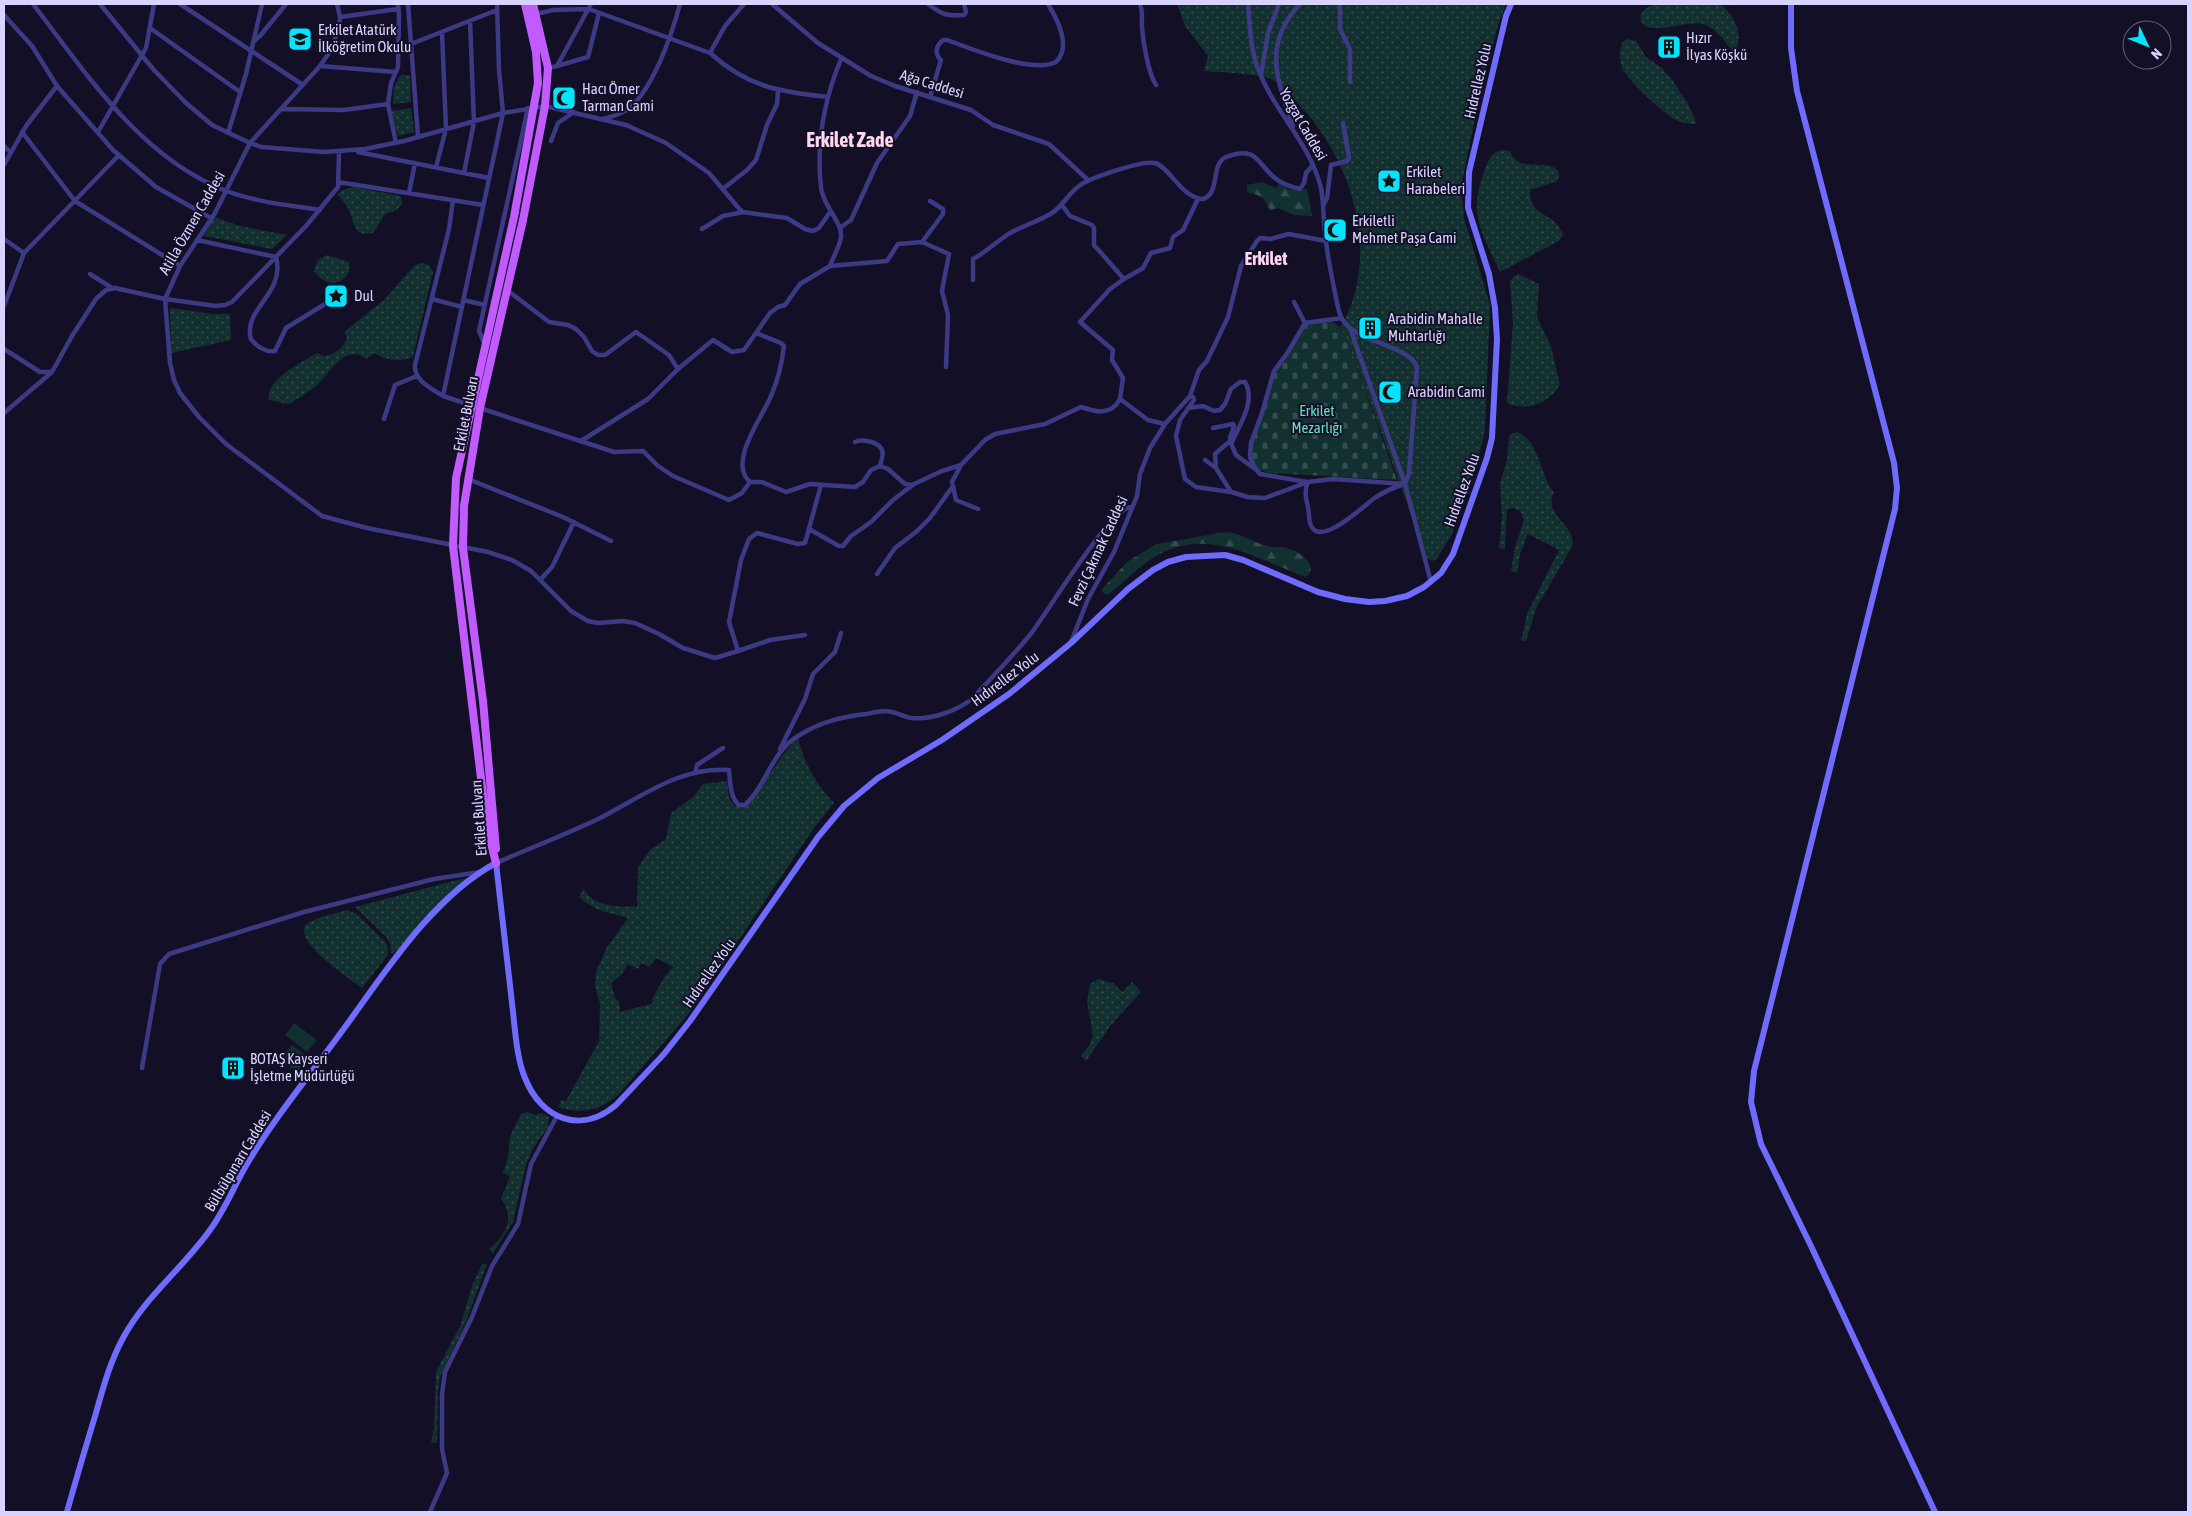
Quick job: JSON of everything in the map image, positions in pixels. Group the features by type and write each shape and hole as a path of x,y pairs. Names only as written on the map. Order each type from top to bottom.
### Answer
{"main road":[{"name":"Erkilet Bulvarı","path":"496,863 495,827 483,701 463,548 464,506 476,407 486,345 514,217 531,108 538,83 536,52 525,4"},
{"name":"Erkilet Bulvarı","path":"496,863 488,828 453,546 456,478 507,290 545,106 548,68 533,4"}],"street":[{"path":"33,4 113,106 166,157 195,176 226,190 255,199 320,210"},
{"path":"100,4 142,56 186,103 206,120 228,133 261,147 339,152 352,151 396,144 503,113 545,106 636,128 666,143 702,167 724,188 739,209 744,212"},
{"path":"98,132 148,44 154,4"},
{"path":"180,4 303,85"},
{"path":"228,133 262,4"},
{"path":"254,40 260,36 286,4"},
{"name":"Atilla Özmen Caddesi","path":"338,4 340,17 334,44 320,66 250,143 211,218 180,266 164,298 169,357 176,384 192,408 226,444 312,510 326,518 488,552 512,560 527,568 571,611 588,621 598,623 623,621 635,623 660,634 684,648 715,658 770,640 805,635"},
{"path":"408,4 418,137"},
{"path":"443,396 503,113 499,70 497,4"},
{"path":"551,4 553,10"},
{"path":"557,66 591,4"},
{"path":"602,119 625,111 642,93 656,72 680,4"},
{"path":"710,52 729,20 744,4"},
{"name":"Ağa Caddesi","path":"772,4 808,35 841,59 883,82 971,110 993,125 1049,144 1088,180"},
{"path":"928,4 940,14 946,16 965,14 964,4"},
{"path":"930,96 941,60 936,50 943,40 997,58 1042,66 1056,62 1061,56 1062,33 1048,4"},
{"path":"1140,4 1144,15 1141,22 1143,42 1151,77 1156,85"},
{"name":"Yozgat Caddesi","path":"1248,4 1252,48 1261,76 1279,109 1296,132 1313,166 1324,204 1326,241 1342,318"},
{"path":"1261,76 1268,33 1278,4"},
{"path":"1296,132 1277,78 1275,60 1282,32 1300,4"},
{"path":"1340,4 1340,29 1350,49 1350,82"},
{"name":"Hıdrellez Yolu","path":"1071,643 1144,576 1163,564 1186,557 1214,554 1237,558 1318,592 1353,601 1393,600 1412,593 1431,582 1441,573 1451,559 1487,458 1492,438 1497,339 1495,308 1489,274 1468,208 1467,188 1469,172 1506,16 1511,4"},
{"path":"1791,4 1791,48 1797,91 1894,463 1897,495 1852,685 1754,1071 1751,1102 1755,1126 1765,1153 1811,1246 1935,1512"},
{"path":"340,17 398,6 398,67 390,88 388,104 396,144"},
{"path":"536,14 553,10 589,9 710,52 734,70 761,86 778,91 828,98"},
{"path":"399,39 411,41 442,32 497,10"},
{"path":"548,68 588,57 599,13"},
{"path":"4,15 32,46 57,86 119,156 162,191 211,218"},
{"path":"464,173 474,122 470,21"},
{"path":"150,28 240,92"},
{"path":"436,168 446,129 442,32"},
{"path":"830,266 841,239 841,227 830,212 822,195 819,162 821,130 828,98 841,59"},
{"path":"320,66 395,72"},
{"path":"4,162 22,132 57,86"},
{"path":"724,188 747,170 756,160 767,125 777,104 778,91"},
{"path":"841,227 851,220 877,163 910,116 917,92"},
{"path":"281,109 344,110 388,104"},
{"path":"486,345 479,331 531,108"},
{"path":"552,141 558,123 574,112"},
{"path":"1324,204 1327,198 1331,165 1346,161 1349,158 1343,123"},
{"path":"22,132 75,201 180,266"},
{"path":"4,146 10,152"},
{"path":"352,151 489,178"},
{"path":"90,274 112,288 216,306 229,304 320,210 338,187 339,152"},
{"path":"973,280 973,259 988,251 1008,234 1050,215 1062,205 1074,190 1088,180 1123,169 1154,163 1160,166 1183,189 1198,199 1205,199 1211,194 1219,164 1228,156 1245,154 1255,157 1275,178 1300,189 1304,183 1306,173 1313,166"},
{"path":"4,306 24,253 119,156"},
{"path":"409,193 415,163"},
{"path":"338,182 483,205"},
{"path":"978,509 956,500 952,482 961,465 985,440 995,434 1045,424 1080,407 1106,412 1114,407 1120,399 1123,378 1112,360 1113,350 1080,322 1104,295 1124,279 1143,268 1151,253 1170,248 1173,237 1183,230 1198,199"},
{"path":"453,200 449,229 415,365 417,376 443,396 476,407 614,452 643,451 658,466 672,476 729,500 742,493 750,482"},
{"path":"922,242 943,214 943,209 930,200"},
{"path":"1062,205 1070,216 1092,225 1094,245 1124,279"},
{"path":"702,229 723,216 744,212 787,218 802,228 813,231 820,228 830,212"},
{"name":"Fevzi Çakmak Caddesi","path":"1071,643 1088,599 1114,552 1137,496 1144,462 1165,424 1190,396 1199,370 1208,357 1228,317 1241,266 1258,239 1270,239 1286,234 1326,241"},
{"path":"4,239 24,253"},
{"path":"197,240 276,257"},
{"path":"581,441 642,404 661,388 678,368 713,340 730,351 738,352 744,350 770,313 778,307 785,305 800,284 830,266 887,261 898,244 922,242 949,254 942,291 948,314 946,367"},
{"path":"276,257 278,268 274,286 252,322 250,334 254,343 266,350 275,351 282,333 288,326 325,304"},
{"path":"4,413 52,372 72,336 98,296 112,288"},
{"path":"507,290 549,322 568,325 576,329 582,334 592,351 598,355 605,355 636,332 669,355 678,368"},
{"path":"432,299 462,307"},
{"path":"463,300 484,305"},
{"path":"1294,302 1305,323"},
{"path":"1305,323 1342,318 1350,328 1405,484 1431,582"},
{"path":"1258,472 1250,457 1251,443 1275,368 1288,352 1305,323"},
{"path":"1350,328 1408,356 1416,364 1409,474 1405,484"},
{"path":"756,333 784,346 781,367 771,396 745,450 744,475 750,482 762,482 786,492 806,484 855,487 863,482 871,470 880,466 888,469 905,484 914,484"},
{"path":"4,349 40,372 52,372"},
{"path":"384,419 394,386 399,382 417,376"},
{"path":"1188,408 1203,406 1214,411 1220,410 1231,390 1240,382 1245,382 1248,393 1248,406 1230,441 1215,454 1216,468"},
{"path":"1190,396 1194,400 1180,420 1176,436 1185,479 1196,487 1231,492 1248,497 1265,498 1308,482 1333,479 1405,484"},
{"path":"1120,399 1148,420 1165,424"},
{"path":"1213,428 1233,424 1230,441 1236,455 1262,475 1308,482"},
{"path":"855,442 865,440 881,448 880,466"},
{"path":"1205,460 1216,468 1231,492"},
{"path":"809,529 839,546 843,546 850,536 870,522 893,500 914,484 942,471 961,465"},
{"path":"467,479 574,522 611,540"},
{"path":"1308,482 1305,495 1309,522 1314,530 1320,532 1344,524 1378,495 1391,488 1405,484"},
{"path":"738,651 729,622 742,560 749,539 757,533 802,544 806,541 821,485"},
{"path":"876,574 895,548 916,532 930,518 953,486"},
{"path":"778,754 798,736 837,718 882,711 910,717 922,717 950,711 968,702 1030,636 1071,574 1105,530 1124,509 1132,507"},
{"path":"540,580 552,567 574,522"},
{"path":"430,1512 447,1473 442,1449 442,1394 445,1372 472,1318 492,1266 518,1224 531,1164 557,1116 537,1099 526,1083 522,1070 505,949 496,863 592,822 665,783 694,773 708,770 729,770 732,795 736,803 743,806 756,792 778,754 805,699 813,674 835,652 841,633"},
{"name":"Hıdırellez Yolu","path":"557,1116 574,1121 596,1118 612,1108 641,1078 704,1004 818,837 854,797 878,778 934,745 998,702 1071,643"},
{"path":"694,773 697,765 723,748"},
{"name":"Bülbülpınarı Caddesi","path":"66,1512 105,1383 115,1354 128,1328 211,1229 271,1126 389,968 430,918 480,872 496,863"},
{"path":"142,1068 160,964 166,956 304,912 434,879 480,872"}],"green space":[{"path":"1177,4 1506,4 1484,75 1461,187 1464,218 1490,305 1485,430 1478,461 1452,534 1436,560 1431,561 1427,558 1349,345 1340,328 1353,301 1359,272 1360,241 1356,211 1347,182 1335,154 1319,128 1286,90 1273,80 1256,75 1204,71 1208,56 1185,26"},
{"path":"1653,4 1721,4 1737,27 1739,39 1734,53 1717,32 1703,24 1697,23 1660,28 1645,26 1641,21 1641,15"},
{"path":"1627,39 1636,41 1646,57 1662,68 1673,81 1688,104 1697,124 1682,122 1669,116 1626,75 1622,67 1620,50 1622,43"},
{"path":"400,75 410,75 411,102 393,104 394,87"},
{"path":"411,108 414,132 398,136 391,111"},
{"path":"1503,150 1510,151 1514,158 1521,163 1553,167 1557,170 1559,174 1557,181 1530,190 1534,206 1560,227 1563,235 1559,241 1500,272 1479,224 1477,200 1479,187 1488,161 1492,155"},
{"path":"1262,182 1276,188 1279,184 1291,190 1307,189 1312,216 1294,215 1278,208 1270,211 1267,203 1262,198 1247,192 1247,185"},
{"path":"353,187 401,196 402,204 397,210 384,215 374,232 363,234 356,228 348,208 337,194"},
{"path":"214,217 240,226 287,235 272,249 200,235"},
{"path":"327,255 349,262 349,272 341,281 327,282 314,271 317,261"},
{"path":"421,263 429,265 433,272 413,357 393,360 383,358 374,353 366,359 358,355 344,357 313,389 289,404 269,400 269,392 278,379 317,353 324,356 338,350 346,341 347,337 344,332 384,300 414,266"},
{"path":"1518,274 1539,284 1537,317 1551,346 1560,385 1555,392 1543,401 1522,407 1507,403 1513,323 1510,281"},
{"path":"170,308 212,314 230,314 231,340 171,353"},
{"name":"Erkilet Mezarlığı","path":"1334,322 1340,328 1349,345 1397,480 1268,473 1254,467 1249,452 1272,375 1307,324"},
{"path":"1517,432 1531,443 1545,477 1554,492 1553,508 1570,533 1572,541 1571,549 1537,606 1526,641 1521,641 1527,614 1559,550 1528,534 1520,554 1517,573 1511,571 1515,547 1524,520 1520,511 1513,508 1507,509 1505,549 1499,548 1502,517 1500,483 1507,460 1509,437"},
{"path":"1226,532 1238,534 1265,546 1285,547 1297,552 1309,563 1310,572 1306,577 1233,548 1195,544 1176,547 1156,556 1108,595 1103,593 1102,589 1127,562 1156,544"},
{"path":"798,738 811,773 834,803 814,828 691,1011 618,1095 605,1104 590,1110 575,1111 558,1107 561,1100 566,1101 599,1041 600,1004 595,986 596,972 607,947 628,918 591,906 579,897 584,889 588,895 600,903 637,907 638,867 650,850 666,839 671,813 693,797 703,784 727,781 730,800 739,807 756,794 790,746","holes":["656,958 673,967 665,976 651,1004 620,1012 619,1002 615,998 611,983 622,974 628,964 638,969 641,963 649,967"]},
{"path":"473,878 408,944 391,954 387,938 355,907 461,879"},
{"path":"347,910 357,914 387,944 388,955 362,988 314,950 304,932 309,922"},
{"path":"1098,979 1113,983 1122,992 1132,982 1141,992 1111,1025 1086,1061 1081,1056 1089,1046 1093,1035 1087,1002 1090,984"},
{"path":"294,1023 317,1040 307,1052 285,1035"},
{"path":"292,1045 308,1057 297,1072 280,1059"},
{"path":"527,1112 536,1115 541,1113 549,1117 548,1127 533,1148 526,1165 513,1222 493,1253 489,1249 500,1239 507,1227 508,1213 501,1199 510,1176 503,1173 508,1158 510,1136 521,1114"},
{"path":"482,1264 487,1264 465,1324 440,1377 437,1443 431,1442 434,1429 436,1372 461,1324 472,1286"}],"place":[{"name":"Erkilet Atatürk İlköğretim Okulu","path":"300,39"},
{"name":"Hızır İlyas Köşkü","path":"1669,47"},
{"name":"Hacı Ömer Tarman Cami","path":"564,98"},
{"name":"Erkilet Harabeleri","path":"1389,181"},
{"name":"Erkiletli Mehmet Paşa Cami","path":"1335,230"},
{"name":"Dul","path":"336,296"},
{"name":"Arabidin Mahalle Muhtarlığı","path":"1370,328"},
{"name":"Arabidin Cami","path":"1390,392"},
{"name":"BOTAŞ Kayseri İşletme Müdürlüğü","path":"233,1068"}],"district":[{"name":"Erkilet Zade","path":"850,140"},
{"name":"Erkilet","path":"1266,259"}]}
